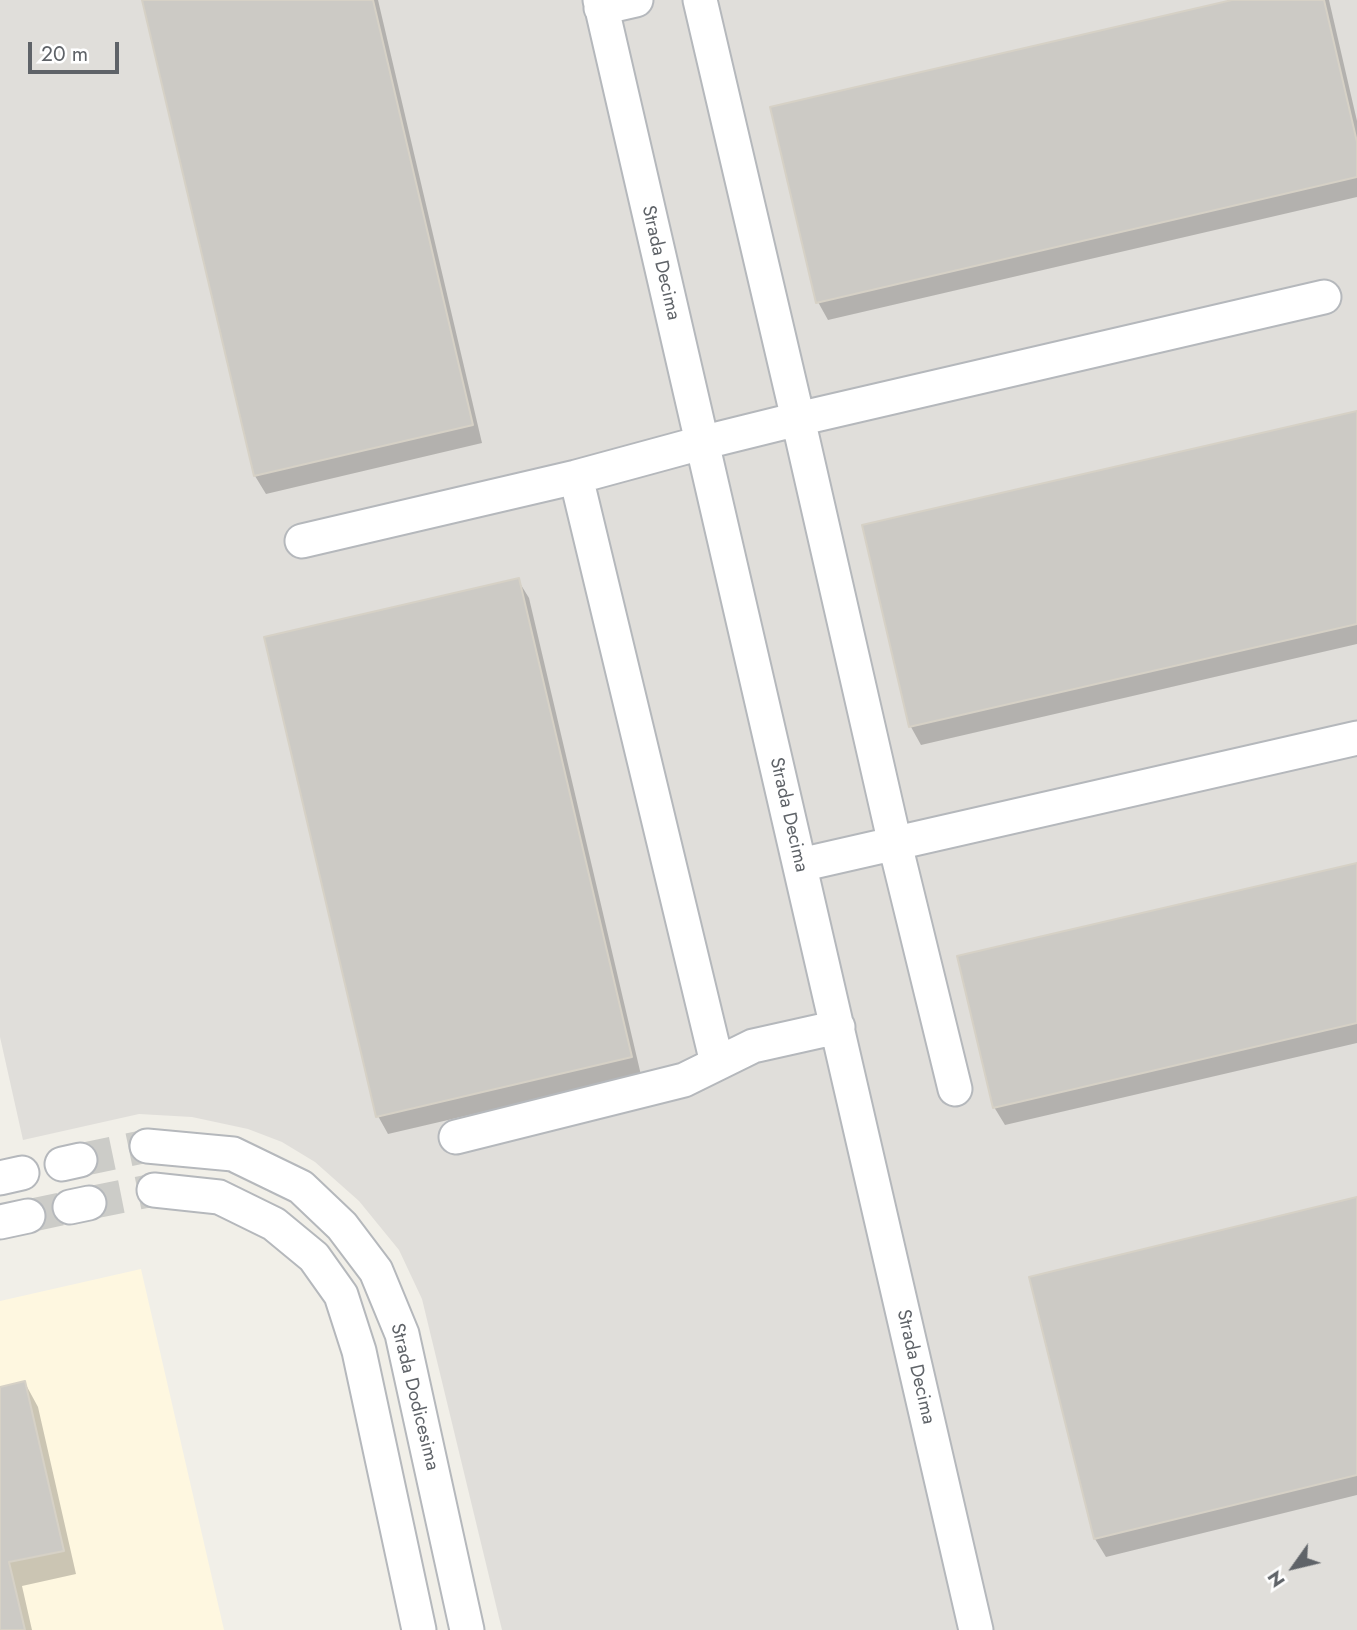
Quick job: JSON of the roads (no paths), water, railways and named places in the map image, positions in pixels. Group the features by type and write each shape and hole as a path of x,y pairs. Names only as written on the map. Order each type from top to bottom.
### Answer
{"street":[{"path":"601,4 636,0"},
{"path":"700,0 895,844 955,1089"},
{"name":"Strada Decima","path":"601,4 976,1630"},
{"path":"302,541 576,477 798,419 1324,298"},
{"path":"576,477 717,1063"},
{"path":"800,865 1357,738"},
{"path":"456,1137 684,1080 752,1046 838,1027"},
{"name":"Strada Dodicesima","path":"147,1146 233,1154 301,1187 342,1226 376,1271 402,1334 467,1630"},
{"path":"154,1190 219,1197 274,1224 314,1257 341,1295 359,1351 419,1630"}],"tunnel":[{"path":"80,1160 147,1146"},
{"path":"89,1203 154,1190"},
{"path":"28,1216 70,1207"}]}
